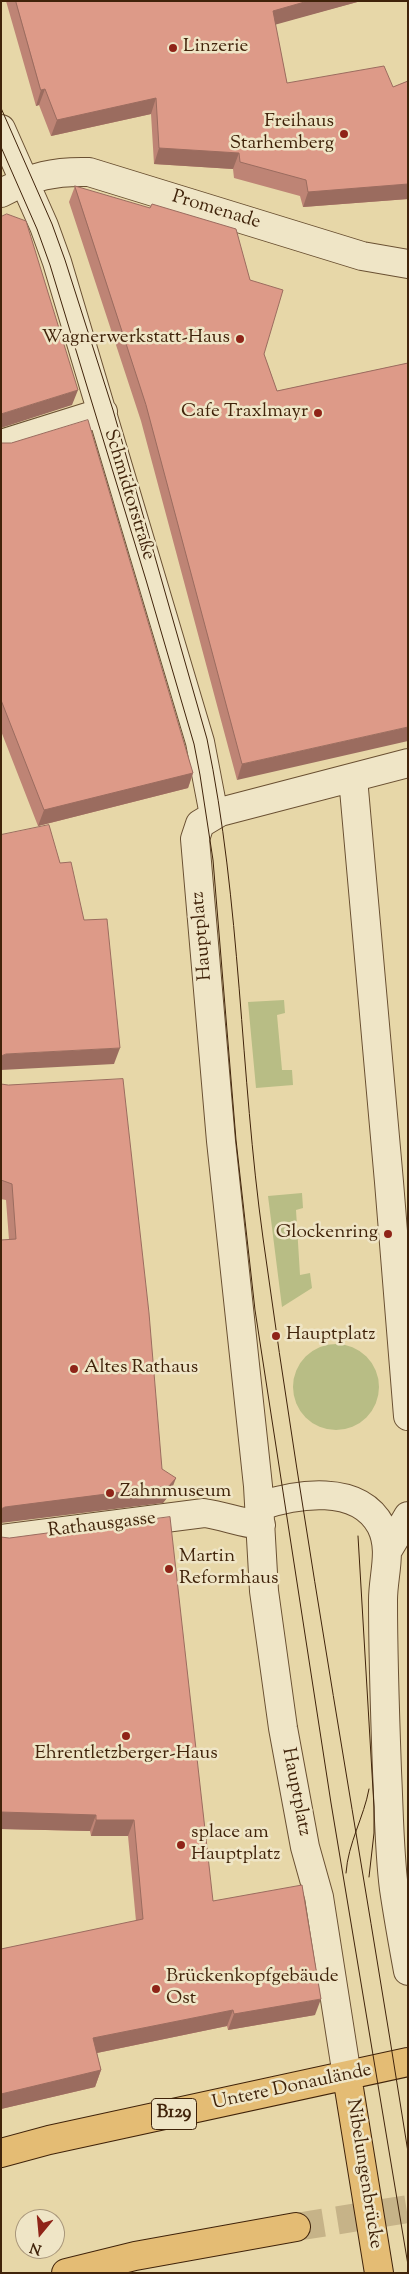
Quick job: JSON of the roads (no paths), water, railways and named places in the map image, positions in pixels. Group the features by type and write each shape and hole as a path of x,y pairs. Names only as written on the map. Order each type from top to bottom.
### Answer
{"main road":[{"name":"Untere Donaulände","path":"1,2153 49,2140 408,2062"},
{"name":"Nibelungenbrücke","path":"347,2076 379,2273"},
{"path":"66,2273 135,2256 296,2228"}],"street":[{"name":"Schmidtorstraße","path":"1,129 13,187 57,262 104,412 200,742 214,815"},
{"name":"Promenade","path":"13,187 61,171 89,172 362,256 408,264"},
{"path":"1,444 104,412"},
{"path":"214,815 408,763"},
{"path":"353,778 408,1416"},
{"name":"Hauptplatz","path":"214,815 200,824 195,839 196,861 221,1141 260,1516 264,1591 283,1728 305,1847 319,1897 347,2076"},
{"path":"260,1516 285,1498 324,1494 349,1500 368,1511 398,1547"},
{"name":"Rathausgasse","path":"1,1539 204,1513 224,1516 239,1523 260,1516"},
{"path":"408,1516 383,1598 387,1771 394,1887 408,1971"}],"tunnel":[{"path":"296,2227 408,2209"}],"tram line":[{"path":"1,108 52,224 65,260 113,410 207,739 227,863 255,1176 279,1353 408,2152"},
{"path":"1,147 37,229 50,265 146,580 194,744 200,775 213,860 236,1140 255,1310 331,1803 408,2265"},
{"path":"358,1536 374,1807 374,1833 369,1877"},
{"path":"346,1873 350,1851 369,1789"}],"place":[{"name":"Linzerie","path":"173,48"},
{"name":"Freihaus Starhemberg","path":"344,134"},
{"name":"Wagnerwerkstatt-Haus","path":"240,339"},
{"name":"Cafe Traxlmayr","path":"318,413"},
{"name":"Glockenring","path":"388,1234"},
{"name":"Hauptplatz","path":"276,1336"},
{"name":"Altes Rathaus","path":"74,1369"},
{"name":"Zahnmuseum","path":"110,1493"},
{"name":"Martin Reformhaus","path":"169,1569"},
{"name":"Ehrentletzberger-Haus","path":"126,1736"},
{"name":"splace am Hauptplatz","path":"181,1845"},
{"name":"Brückenkopfgebäude Ost","path":"156,1989"}]}
